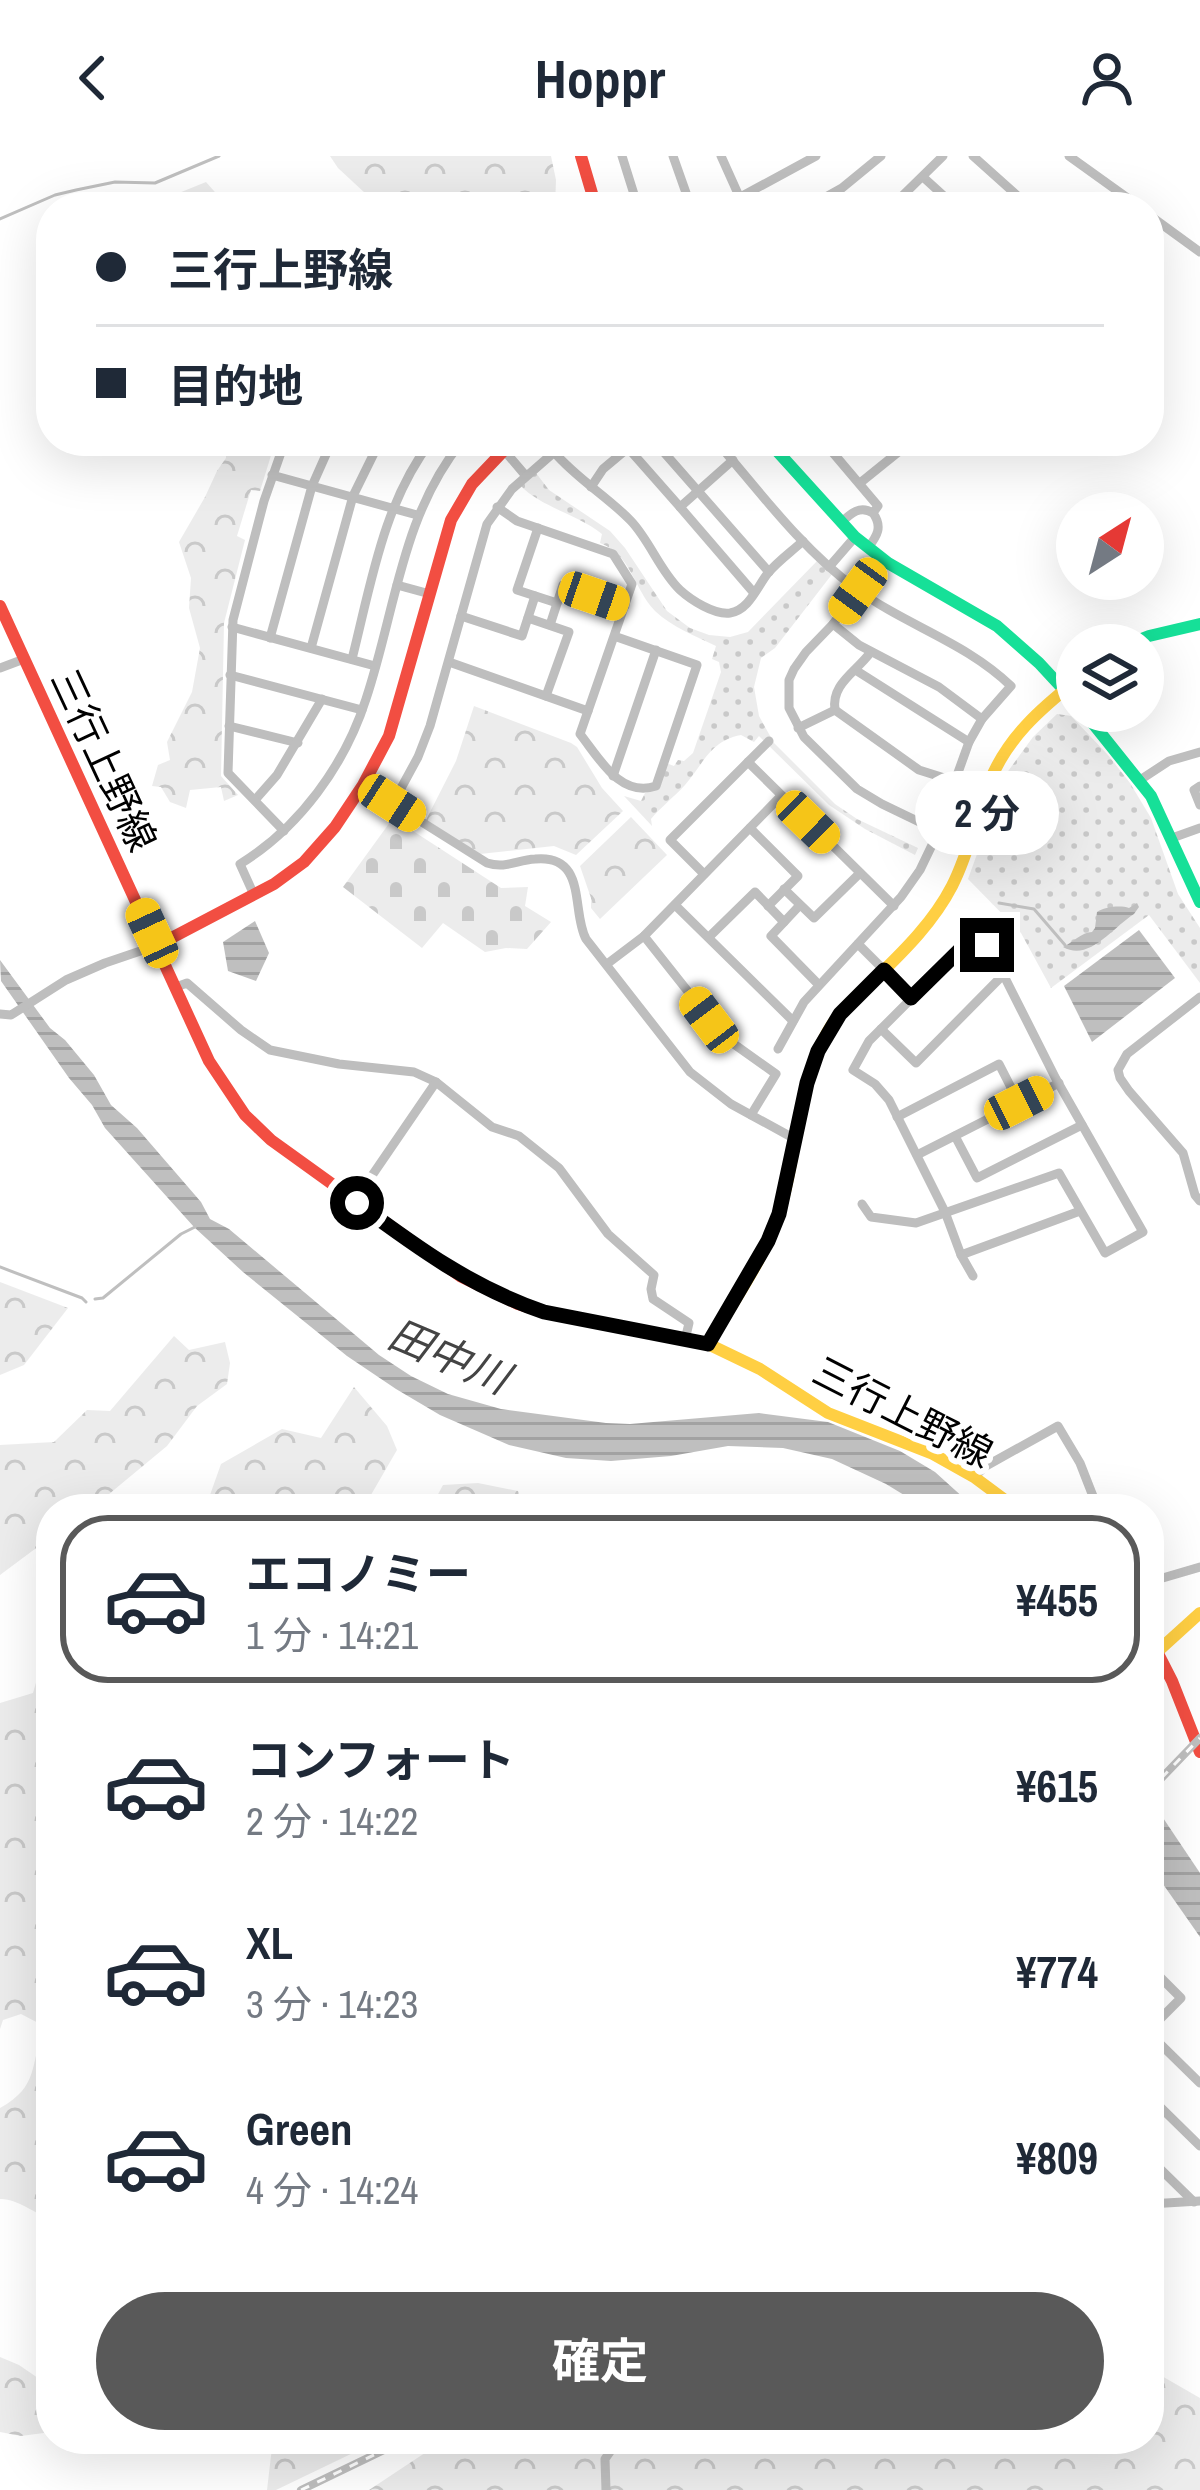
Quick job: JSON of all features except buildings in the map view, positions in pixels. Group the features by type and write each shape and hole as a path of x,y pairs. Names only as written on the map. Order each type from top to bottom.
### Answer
{"street":[{"path":"581,156 592,192"},
{"path":"622,156 633,192"},
{"path":"673,156 686,192"},
{"path":"721,156 738,192"},
{"path":"782,156 788,170"},
{"path":"747,192 816,156"},
{"path":"836,192 881,156"},
{"path":"907,192 943,156"},
{"path":"973,156 1013,192"},
{"path":"1069,156 1119,192"},
{"path":"923,177 940,192"},
{"path":"1164,225 1200,252"},
{"path":"278,456 232,627 228,773 284,831"},
{"path":"270,638 312,486 325,456"},
{"path":"311,648 353,496 373,456"},
{"path":"352,658 392,507 420,456"},
{"path":"254,895 240,864 284,831 313,798 350,738 417,515 451,456"},
{"path":"0,1014 14,1014 45,992 105,963 158,945 254,895 304,862 327,838 389,736 457,508 498,456"},
{"path":"514,456 526,476"},
{"path":"392,803 418,757 481,540 497,507 549,456"},
{"path":"557,456 630,520 674,584 718,611 742,608 769,572 803,542"},
{"path":"591,487 619,456"},
{"path":"635,456 754,593"},
{"path":"667,456 769,572"},
{"path":"729,456 803,542 858,591 966,650 1011,686 969,742 920,870 893,906 818,984 778,1049"},
{"path":"782,456 868,548 997,626 1056,682"},
{"path":"836,456 878,506 874,513"},
{"path":"860,483 893,456"},
{"path":"680,507 733,460"},
{"path":"272,475 417,515"},
{"path":"497,507 517,521 613,554 632,584 580,734 612,777 647,789 656,786 698,665 614,637"},
{"path":"841,523 856,511 874,513 879,528 868,548"},
{"path":"538,529 517,590 557,603"},
{"path":"829,567 855,537"},
{"path":"397,585 430,594"},
{"path":"550,625 563,585 625,606"},
{"path":"858,591 800,659 789,680 789,708 798,728 857,789 938,831"},
{"path":"461,616 522,636 535,596"},
{"name":"三行上野線","path":"0,606 209,1061 245,1114 284,1150 446,1268 518,1304 708,1344 827,1412 920,1448 997,1494"},
{"path":"528,618 569,632 546,696"},
{"path":"833,624 870,653 939,687 982,719"},
{"path":"1164,632 1200,624"},
{"path":"232,627 375,666"},
{"path":"612,777 656,650"},
{"path":"870,653 836,688 835,710 919,770 953,781"},
{"path":"0,668 25,659"},
{"path":"449,662 589,711"},
{"path":"856,671 969,742"},
{"path":"230,675 362,710"},
{"path":"708,1344 779,1214 814,1061 828,1031 922,929 954,883 1008,746 1056,697"},
{"path":"255,800 270,785 322,700"},
{"path":"798,728 835,710"},
{"path":"229,725 298,743"},
{"path":"1100,732 1140,780 1200,902"},
{"path":"704,874 670,840 769,741"},
{"path":"1140,780 1168,761 1200,752"},
{"path":"748,762 893,906"},
{"path":"363,784 488,863 509,866 537,858 561,866 578,890 580,928 690,1072 720,1097 795,1139"},
{"path":"1200,786 1194,790 1200,805"},
{"path":"607,964 644,936 781,796"},
{"path":"1172,838 1200,827"},
{"path":"750,828 798,876 768,906"},
{"path":"784,890 814,919 860,873"},
{"path":"709,937 755,892 784,922"},
{"path":"674,905 793,1021"},
{"path":"800,905 771,936 818,984"},
{"path":"862,1204 871,1216 916,1223 1059,1173 1105,1253 1143,1232 968,917"},
{"path":"973,1276 883,1091 853,1070 881,1029 977,933"},
{"path":"644,936 724,1037 776,1075 751,1115"},
{"path":"858,944 911,998"},
{"path":"881,1029 916,1063 1003,975"},
{"path":"176,987 187,982 270,1050 415,1072 436,1082 492,1127 519,1136 559,1168 608,1234 654,1275 653,1299 689,1323 685,1340"},
{"path":"1200,997 1127,1054 1118,1070 1129,1091 1184,1154 1200,1201"},
{"path":"897,1117 999,1064 1019,1103"},
{"path":"357,1203 436,1082"},
{"path":"917,1155 1059,1083"},
{"path":"955,1136 977,1178 1082,1125"},
{"path":"961,1255 1080,1211"},
{"path":"974,1477 1058,1426 1081,1463 1092,1494"},
{"path":"1164,1576 1200,1568"},
{"path":"1164,1647 1200,1613"},
{"path":"1164,1666 1200,1752"},
{"path":"1164,1981 1181,1998 1164,2016"},
{"path":"1164,2046 1200,2083"},
{"path":"1164,2111 1200,2146"},
{"path":"1164,2172 1197,2202"},
{"path":"1164,2203 1197,2202"},
{"path":"606,2490 609,2454"}],"green space":[{"path":"330,156 551,156 556,192 364,192"},
{"path":"206,182 215,192 181,192"},
{"path":"271,456 260,491 251,490 237,536 245,540 224,623 221,776 238,795 224,801 221,787 190,790 186,808 170,802 161,787 152,786 158,765 170,760 167,742 192,692 200,648 189,608 191,578 179,542 226,458"},
{"path":"536,473 549,490 610,531 667,611 709,635 730,637 748,632 818,560 833,573 775,648 761,658 754,687 759,716 774,743 835,804 918,848 915,855 829,805 759,736 754,742 741,735 730,738 715,748 651,819 652,826 624,796 641,801 645,793 658,788 666,763 674,766 693,753 721,672 719,662 712,659 716,646 655,611 619,555 600,543 602,534 521,486"},
{"path":"474,706 577,747 602,788 623,811 576,855 554,846 480,854 426,820 456,761"},
{"path":"1056,715 1056,732 1086,732 1130,783 1151,818 1178,894 1200,928 1200,983 1149,915 1051,988 1021,933 968,879 1006,774"},
{"path":"631,817 667,855 600,919 591,908 580,866"},
{"path":"393,818 501,888 528,887 525,906 551,922 527,949 485,952 443,923 422,948 343,887"},
{"path":"0,1282 68,1308 24,1365 0,1375"},
{"path":"174,1336 189,1350 225,1342 230,1363 227,1384 197,1406 167,1446 109,1494 36,1494 36,1548 0,1575 0,1445 54,1442 87,1410 110,1411"},
{"path":"354,1387 387,1426 397,1450 371,1494 210,1494 221,1464 282,1429 321,1438"},
{"path":"478,1483 519,1494 438,1494 443,1485"},
{"path":"36,1682 36,2022 21,2014 3,2020 0,2029 0,1703 33,1693"},
{"path":"36,2058 36,2211 0,2199 0,2108 22,2091"},
{"path":"0,2357 36,2377 36,2434 0,2432"},
{"path":"1164,2377 1200,2398 1200,2490 369,2490 423,2454 1164,2454"},
{"path":"271,2454 351,2454 276,2490 267,2490"}],"shaded area":[{"path":"1137,903 1134,914 1091,947 1063,947 1092,932 1097,912"},
{"path":"255,921 269,953 256,981 228,971 223,942"},
{"path":"1139,930 1175,978 1092,1042 1064,986"},
{"path":"0,960 50,1028 94,1075 111,1105 137,1128 201,1202 210,1219 229,1229 379,1355 411,1376 448,1394 501,1409 606,1423 759,1413 828,1422 900,1451 959,1494 902,1494 832,1459 783,1448 728,1446 611,1461 566,1458 509,1445 440,1415 347,1356 194,1227 105,1128 1,981"},
{"path":"1164,1819 1200,1873 1200,1937 1164,1885"}],"waterway":[{"path":"68,192 115,182 155,183 219,156"},
{"path":"0,219 36,203"},
{"path":"999,903 1034,909 1065,945"},
{"path":"95,1299 103,1298 195,1227"},
{"path":"0,1267 86,1302"}],"railway":[{"path":"1164,1775 1200,1738"},
{"path":"301,2490 376,2454"}],"traffic: fast":[{"path":"782,456 855,537 888,563 997,626 1056,681"},
{"path":"1164,632 1200,624"},
{"path":"1100,732 1151,796 1200,902"}],"traffic: slow":[{"path":"708,1344 775,1225 810,1073 828,1031 937,911 958,873 989,783 1005,752 1056,698"},
{"path":"662,1335 708,1344 760,1369 828,1413 933,1454 997,1494"},
{"path":"1164,1646 1200,1613"}],"traffic: jam":[{"path":"581,156 592,192"},
{"path":"158,945 274,884 304,862 335,827 389,736 451,520 472,484 499,456"},
{"path":"0,606 209,1061 245,1115 271,1140 460,1276 544,1312 662,1335"},
{"path":"1164,1665 1200,1752"}],"route":[{"path":"357,1203 446,1268 518,1304 708,1344 779,1214 807,1083 828,1031 884,970 911,998 977,933 987,945"}],"water label":[{"name":"田中川","path":"449,1356"}]}
